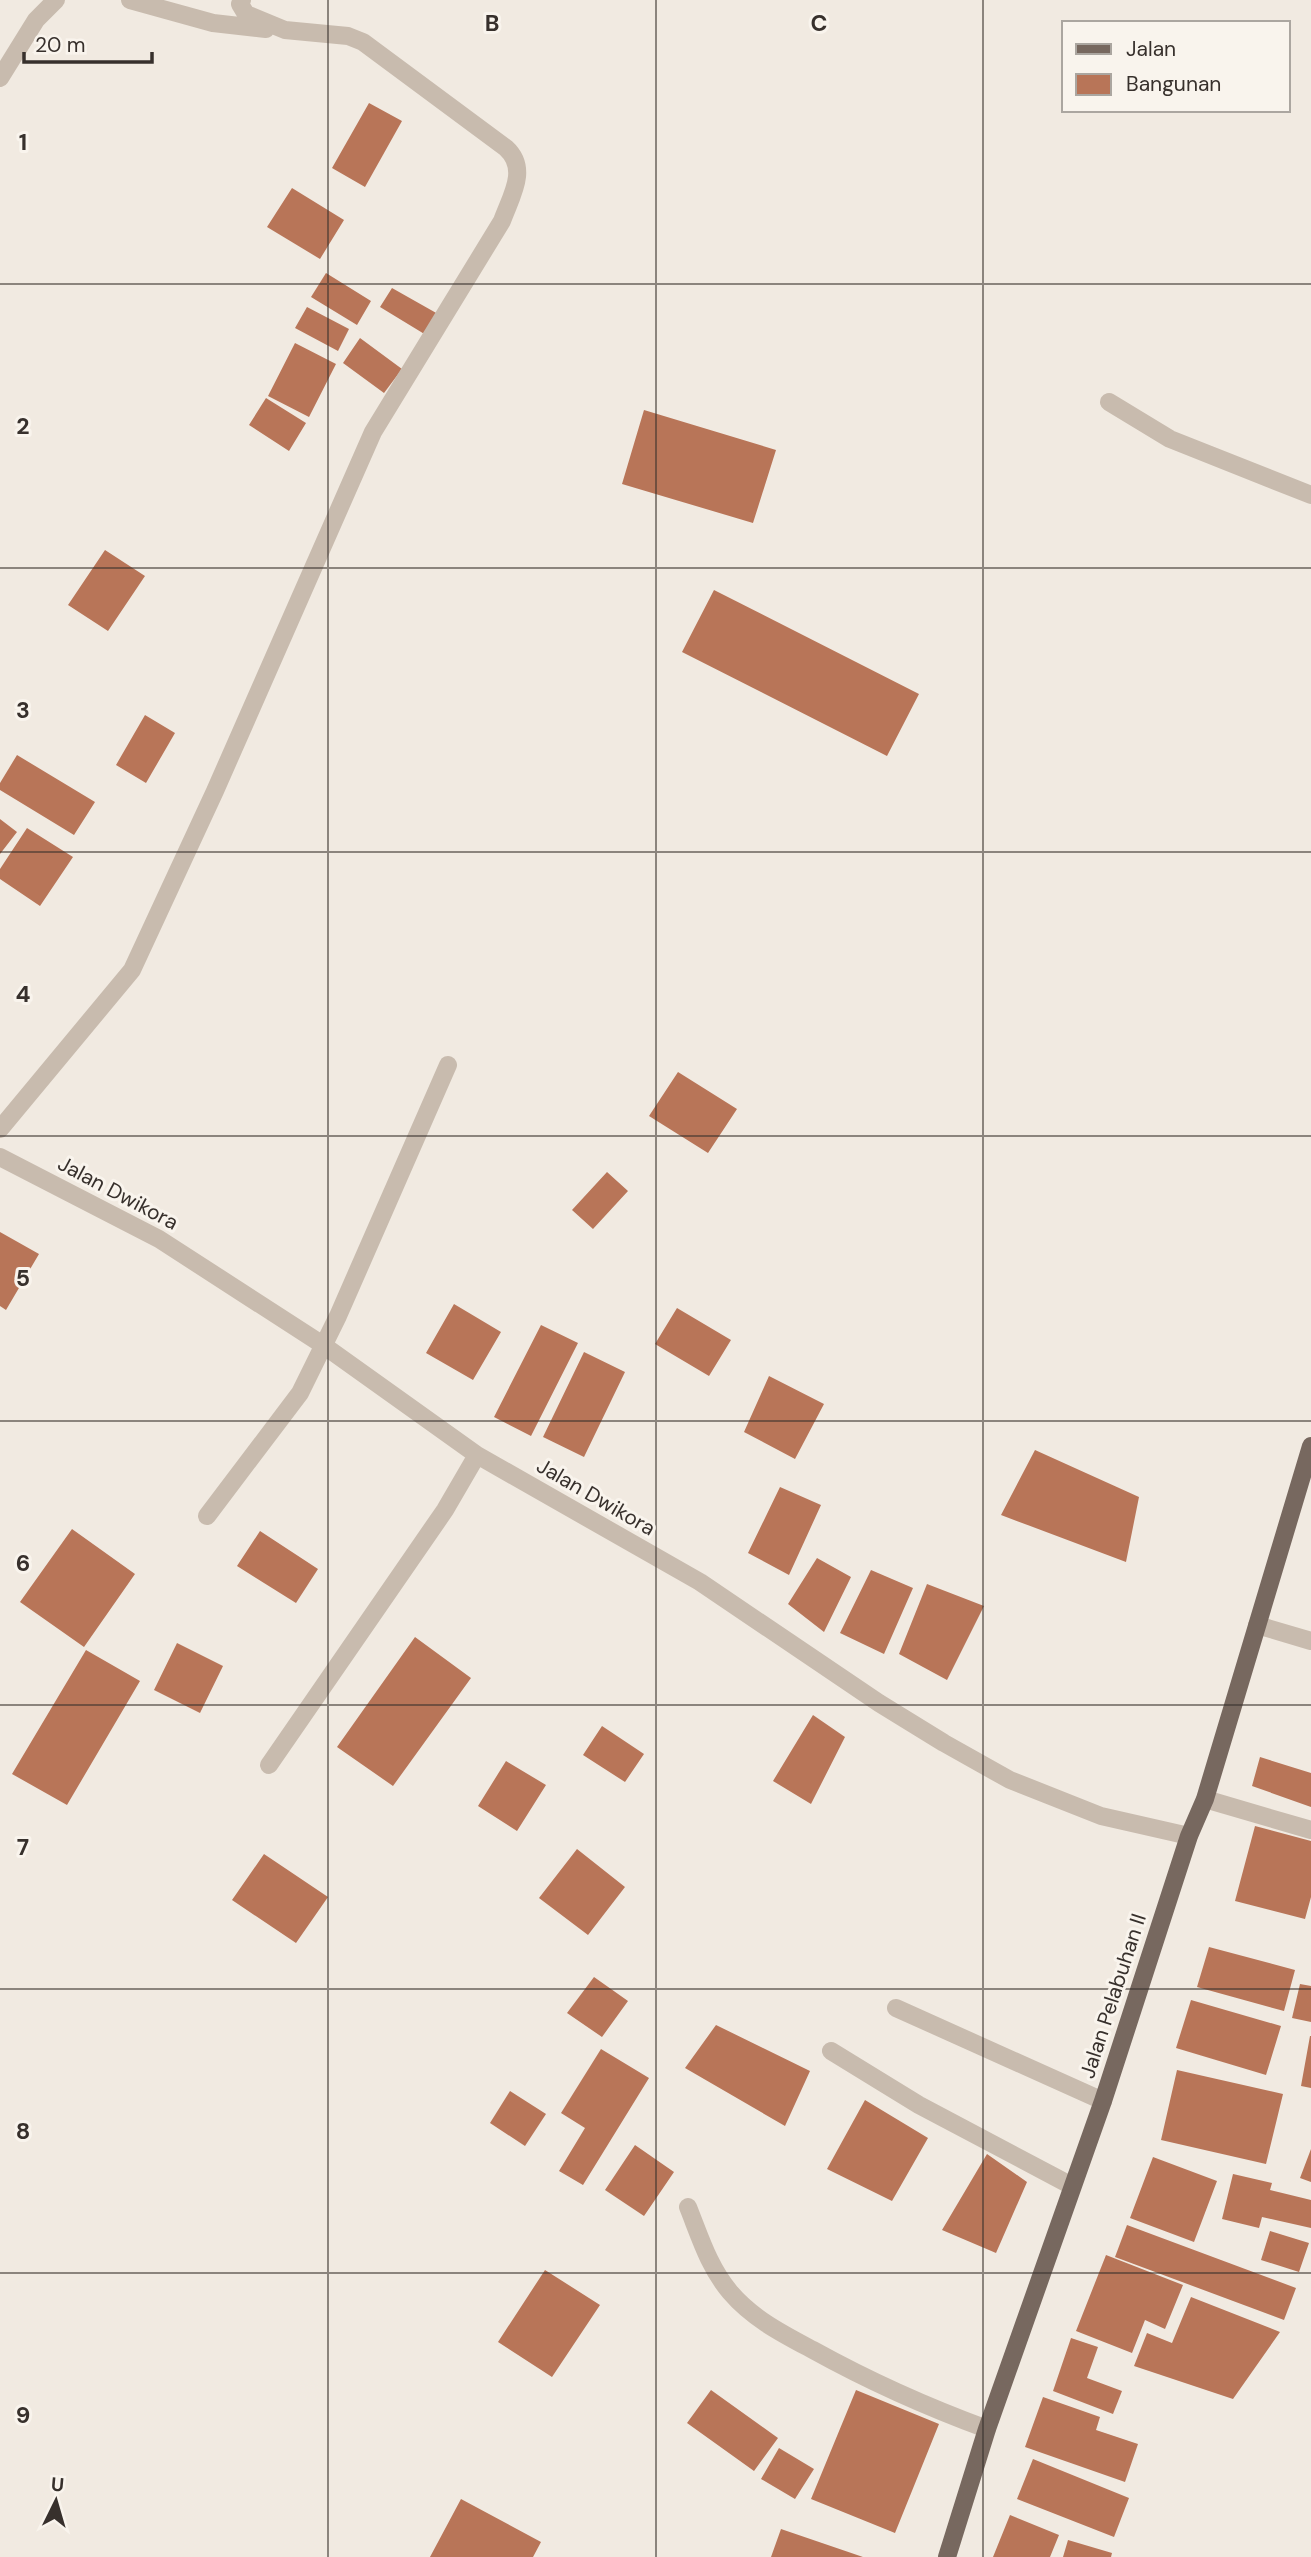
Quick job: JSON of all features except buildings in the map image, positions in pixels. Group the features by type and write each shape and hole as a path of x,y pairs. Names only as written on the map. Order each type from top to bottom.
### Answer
{"main road":[{"name":"Jalan Pelabuhan II","path":"947,2557 987,2429 1102,2101 1189,1836 1205,1799 1311,1446"}],"street":[{"path":"0,78 36,20 56,0"},
{"path":"0,1129 132,970 215,791 373,432 502,221 516,183 518,166 516,157 506,148 363,41 348,36 251,29 213,23 130,0"},
{"path":"242,0 240,4 246,14 285,30"},
{"path":"1109,402 1170,439 1311,495"},
{"path":"207,1516 300,1393 448,1065"},
{"name":"Jalan Dwikora","path":"0,1157 159,1239 323,1345 477,1455 700,1582 879,1703 1010,1780 1101,1816 1189,1836"},
{"path":"269,1765 445,1510 477,1455"},
{"path":"1257,1625 1311,1641"},
{"path":"1205,1799 1311,1830"},
{"path":"896,2008 1102,2101"},
{"path":"831,2051 919,2105 1072,2186"},
{"path":"688,2207 712,2268 732,2294 761,2322 838,2364 927,2407 987,2429"}]}
